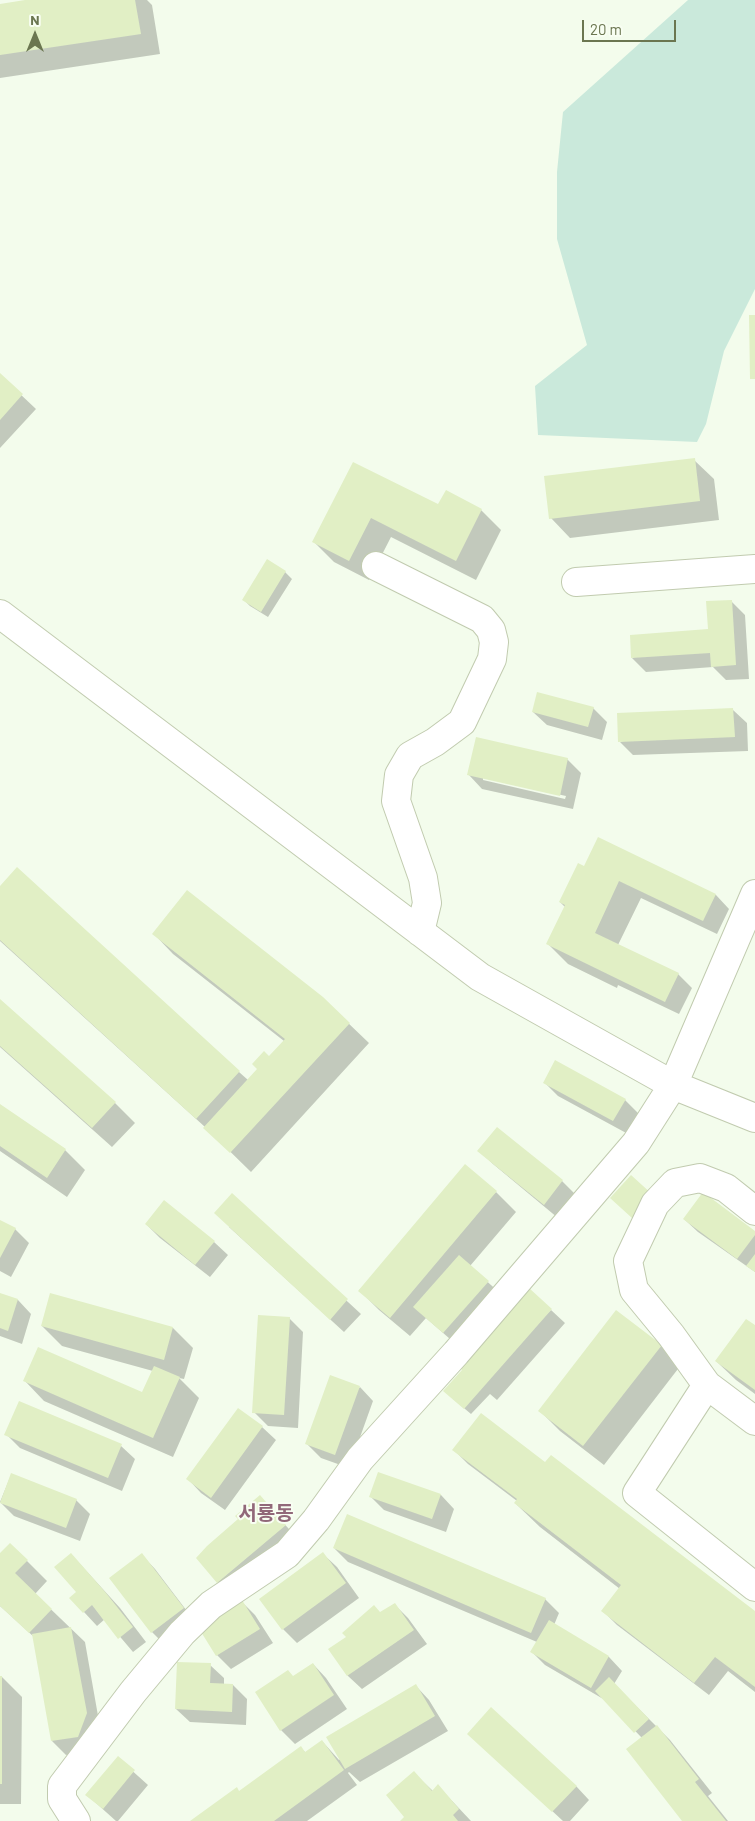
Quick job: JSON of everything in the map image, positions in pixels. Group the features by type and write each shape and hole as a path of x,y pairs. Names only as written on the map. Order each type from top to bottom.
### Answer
{"street":[{"path":"376,566 482,619 491,630 494,642 492,659 462,722 435,742 410,756 400,775 396,801 423,878 428,903 420,932"},
{"path":"576,582 755,569"},
{"path":"0,614 480,977 673,1085 755,1118"},
{"path":"76,1821 62,1799 62,1786 133,1692 182,1633 211,1605 287,1554 316,1520 360,1458 456,1353 636,1143 673,1085 755,894"},
{"path":"755,1211 726,1188 700,1178 675,1184 655,1204 628,1262 634,1290 671,1335 707,1385 755,1422"},
{"path":"707,1385 637,1493 755,1587"}],"green space":[{"path":"688,0 755,0 755,289 724,351 706,424 697,442 538,435 535,386 587,345 557,239 557,172 563,112"}],"building":[{"path":"25,0 135,0 141,34 0,55 0,4"},
{"path":"749,315 755,315 755,379 750,379"},
{"path":"0,373 23,394 0,420"},
{"path":"695,458 700,501 549,519 544,476"},
{"path":"353,462 438,504 446,490 482,509 456,561 371,518 349,561 312,542"},
{"path":"267,559 286,571 261,612 242,600"},
{"path":"732,600 736,665 711,667 710,653 631,658 630,635 708,629 706,601"},
{"path":"537,692 594,707 588,727 532,712"},
{"path":"733,708 735,737 618,742 617,713"},
{"path":"476,737 568,758 560,796 467,775"},
{"path":"598,837 716,894 703,921 619,881 595,933 679,973 665,1002 546,944 565,905 559,902 578,863 584,866"},
{"path":"17,867 240,1071 196,1119 0,940 0,886"},
{"path":"187,890 323,997 350,1023 230,1153 203,1128 257,1069 252,1064 264,1051 269,1056 285,1039 152,934"},
{"path":"0,999 116,1102 92,1128 0,1046"},
{"path":"555,1060 626,1099 613,1121 543,1083"},
{"path":"0,1104 66,1149 47,1178 0,1146"},
{"path":"497,1127 563,1180 544,1205 477,1151"},
{"path":"465,1164 497,1191 390,1318 358,1291"},
{"path":"631,1175 653,1195 632,1218 610,1198"},
{"path":"703,1192 755,1231 755,1235 737,1259 683,1219"},
{"path":"232,1193 348,1299 330,1320 214,1213"},
{"path":"164,1200 215,1241 195,1265 145,1224"},
{"path":"0,1220 16,1228 0,1258"},
{"path":"755,1254 755,1272 746,1266"},
{"path":"459,1255 489,1281 443,1333 413,1307"},
{"path":"529,1288 552,1309 464,1409 443,1391 462,1370 459,1366"},
{"path":"0,1293 18,1299 8,1331 0,1328"},
{"path":"50,1293 173,1327 164,1360 41,1326"},
{"path":"616,1310 662,1345 583,1446 538,1411"},
{"path":"258,1315 290,1317 284,1415 252,1413"},
{"path":"746,1319 755,1325 755,1390 715,1361"},
{"path":"38,1347 142,1392 154,1366 180,1377 153,1438 23,1381"},
{"path":"330,1375 360,1386 335,1455 305,1444"},
{"path":"19,1401 122,1444 108,1478 4,1435"},
{"path":"238,1408 263,1426 211,1498 186,1479"},
{"path":"481,1413 545,1462 551,1455 755,1611 755,1687 715,1657 694,1683 601,1611 621,1585 514,1503 517,1499 452,1450"},
{"path":"378,1472 441,1494 432,1519 369,1497"},
{"path":"11,1473 77,1499 66,1528 0,1503"},
{"path":"260,1495 286,1525 217,1583 196,1558 238,1519 235,1516"},
{"path":"347,1514 546,1598 531,1633 333,1548"},
{"path":"10,1543 28,1560 15,1573 52,1609 29,1633 0,1606 0,1553"},
{"path":"323,1552 346,1583 282,1630 259,1599"},
{"path":"71,1553 133,1627 118,1639 92,1605 83,1613 69,1598 76,1592 54,1567"},
{"path":"142,1553 184,1608 151,1633 109,1578"},
{"path":"242,1600 260,1629 216,1656 198,1627"},
{"path":"395,1603 414,1630 347,1676 328,1649 346,1637 342,1633 374,1605 380,1612"},
{"path":"549,1620 609,1656 591,1688 530,1652"},
{"path":"71,1627 87,1713 78,1737 51,1741 32,1634"},
{"path":"177,1662 211,1663 210,1683 233,1684 232,1712 175,1709"},
{"path":"313,1663 334,1695 280,1731 255,1692 288,1670 293,1676"},
{"path":"0,1676 2,1676 2,1784 0,1784"},
{"path":"609,1677 649,1719 634,1733 595,1691"},
{"path":"416,1684 435,1716 345,1769 326,1737"},
{"path":"491,1707 577,1786 552,1812 467,1734"},
{"path":"657,1725 699,1779 695,1782 726,1821 682,1821 626,1749"},
{"path":"322,1740 344,1770 274,1821 190,1821 237,1787 239,1791 301,1746 305,1752"},
{"path":"118,1756 135,1770 103,1809 85,1795"},
{"path":"414,1771 432,1791 438,1784 459,1809 453,1815 458,1821 400,1821 404,1817 386,1795"}],"district":[{"name":"서룡동","path":"266,1513"}]}
